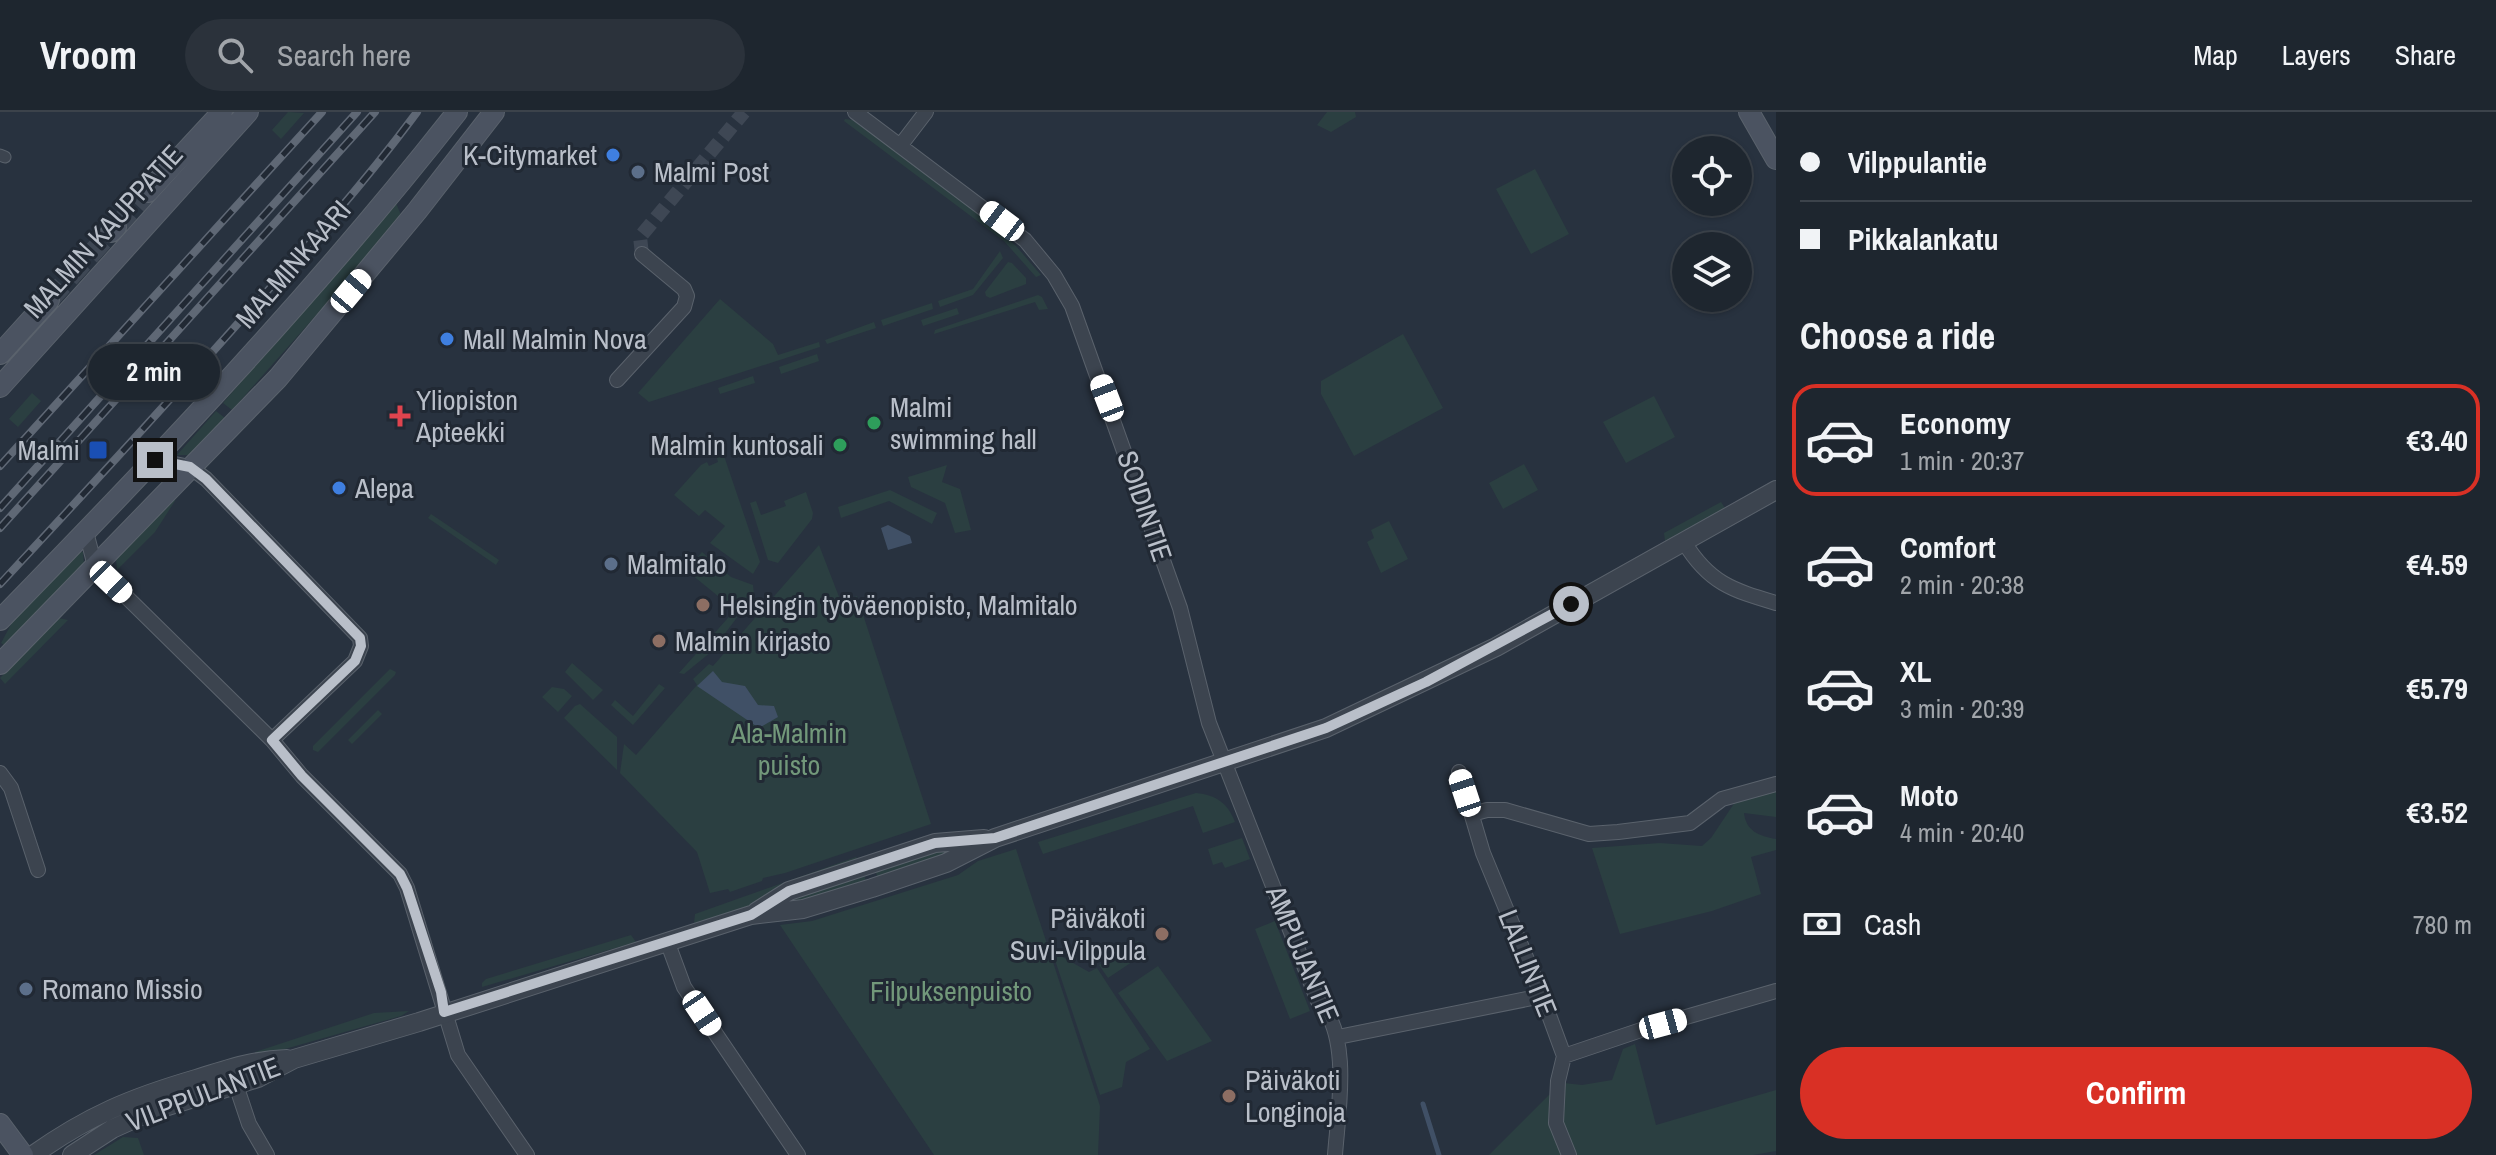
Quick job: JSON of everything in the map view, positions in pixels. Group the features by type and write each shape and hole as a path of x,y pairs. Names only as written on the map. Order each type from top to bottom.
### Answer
{"main road":[{"name":"MALMIN KAUPPATIE","path":"148,192 222,112"},
{"name":"MALMIN KAUPPATIE","path":"0,387 248,112"},
{"name":"MALMINKAARI","path":"0,620 212,399 410,172 457,112"},
{"path":"0,664 278,378 417,211 494,112"},
{"path":"1749,112 1776,159"},
{"name":"MALMIN KAUPPATIE","path":"0,354 49,300"},
{"path":"0,1124 23,1155"}],"street":[{"name":"SOIDINTIE","path":"855,112 1025,240 1054,275 1072,306 1180,608 1209,723 1224,761"},
{"path":"900,146 926,112"},
{"path":"617,380 687,300 684,289 642,254"},
{"path":"155,460 190,467 206,479 360,638 361,646 355,661 272,740"},
{"name":"VILPPULANTIE","path":"72,1155 112,1129 233,1076 252,1061 294,1059 751,915 789,891 935,843 995,838 1326,728 1496,647 1776,490"},
{"path":"86,532 95,566 272,740 302,776 400,874 441,992 458,1055 527,1155"},
{"path":"1684,542 1702,568 1718,582 1729,589 1776,603"},
{"name":"AMPUJANTIE","path":"1224,761 1318,1001 1328,1010 1338,1037 1335,1155"},
{"name":"LALLINTIE","path":"1459,772 1483,853 1564,1056 1558,1081 1556,1123 1569,1155"},
{"path":"0,773 11,788 38,870"},
{"path":"1472,814 1505,810 1589,834 1618,832 1690,823 1722,799 1776,784"},
{"path":"667,941 684,987 798,1155"},
{"path":"1564,1056 1776,991"},
{"path":"1338,1037 1542,996"},
{"path":"233,1076 249,1124 267,1155"},
{"name":"VILPPULANTIE","path":"33,1155 101,1112 137,1096 233,1076"}],"green space":[{"path":"288,112 304,113 281,139 272,130"},
{"path":"1327,112 1355,112 1356,117 1331,132 1317,125"},
{"path":"845,119 853,120 990,222 1041,275 1036,277 1004,241"},
{"path":"1535,169 1569,234 1531,254 1496,189"},
{"path":"396,203 401,215 350,277 232,410 223,403"},
{"path":"1000,251 1003,258 973,295 940,307 938,301 973,289"},
{"path":"1008,262 1026,278 1026,284 990,298 986,296 985,292"},
{"path":"1038,295 1048,309 1039,310 1035,302 934,334 935,330"},
{"path":"720,299 773,344 778,355 819,342 820,347 649,402 638,393"},
{"path":"932,303 933,309 883,326 881,320"},
{"path":"957,308 959,314 923,326 921,320"},
{"path":"874,322 876,328 827,344 825,340"},
{"path":"1403,334 1443,408 1354,456 1321,394 1321,381"},
{"path":"817,354 819,361 781,374 779,367"},
{"path":"753,376 755,383 720,394 718,388"},
{"path":"32,393 41,401 18,427 9,419"},
{"path":"1654,396 1675,437 1626,463 1603,422"},
{"path":"216,411 225,418 190,455 177,455"},
{"path":"718,438 760,562 753,574 710,543 725,526 705,510 699,516 674,495 701,465 718,462 711,439"},
{"path":"1524,464 1538,490 1503,509 1489,483"},
{"path":"947,465 942,482 960,489 971,530 955,533 945,503 911,487 908,477"},
{"path":"890,490 937,513 932,524 889,501 841,518 838,507"},
{"path":"806,492 812,519 778,563 768,560 750,503 756,501 761,515 786,506 784,501"},
{"path":"174,499 155,532 117,570 116,559"},
{"path":"1721,502 1725,508 1665,541 1664,533"},
{"path":"431,514 499,560 496,565 428,518"},
{"path":"1389,521 1408,559 1381,573 1367,542 1374,538 1371,530"},
{"name":"Ala-Malmin puisto","path":"819,545 841,602 857,596 931,824 763,878 730,892 728,889 710,893 697,852 620,773 624,744 636,755 697,685 693,679 709,664 713,666"},
{"path":"83,552 84,565 4,645 1,643 14,619"},
{"path":"702,552 731,577 753,585 754,595 711,652 684,674 679,673 735,610 686,570"},
{"path":"58,618 68,620 5,684 0,678"},
{"path":"572,663 603,690 593,700 565,672"},
{"path":"390,669 396,672 395,675 318,752 313,750 313,746"},
{"path":"659,684 665,688 633,725 611,705 615,700 633,716"},
{"path":"552,687 564,689 572,696 558,712 542,697"},
{"path":"580,704 617,737 617,770 564,718"},
{"path":"378,710 382,714 352,744 348,740"},
{"path":"1776,791 1776,817 1744,813 1747,824 1754,832 1776,839 1776,850 1751,857 1761,894 1712,911 1620,934 1592,848 1660,843 1702,846 1711,838 1735,802"},
{"path":"1196,793 1220,801 1235,822 1203,833 1193,806 1043,854 1038,842"},
{"path":"1242,838 1250,859 1225,868 1222,862 1213,865 1208,849"},
{"path":"959,848 878,880 875,869 928,852"},
{"name":"Filpuksenpuisto","path":"1016,849 1100,1106 1098,1155 934,1155 780,925 812,921 958,875 978,861"},
{"path":"856,857 860,863 787,887 744,909 694,923 695,914"},
{"path":"863,872 867,884 808,902 783,902"},
{"path":"1275,921 1310,1011 1290,1019 1255,929"},
{"path":"631,935 636,942 482,987 486,979"},
{"path":"1138,941 1147,952 1108,978 1099,965"},
{"path":"1052,951 1089,972 1097,968 1150,1049 1126,1062 1122,1087 1100,1095"},
{"path":"1158,966 1212,1041 1167,1061 1118,993"},
{"path":"409,1011 401,1016 257,1057 255,1052 374,1013"},
{"path":"1635,1044 1656,1125 1776,1090 1776,1151 1753,1155 1574,1155 1562,1123 1564,1083 1582,1085 1612,1080 1623,1049"},
{"path":"1552,1095 1550,1125 1562,1155 1489,1155"},
{"path":"123,1137 138,1138 144,1155 94,1155"}],"water":[{"path":"888,525 910,536 912,543 888,550 881,528"},
{"path":"713,671 722,682 745,686 758,705 774,706 778,717 759,728 697,686"}],"waterway":[{"path":"1423,1104 1439,1155"}],"tunnel":[{"path":"642,254 640,237 744,112"},
{"path":"116,227 148,192"},
{"path":"49,300 111,232"}],"railway":[{"path":"0,466 322,112"},
{"path":"0,508 357,112"},
{"path":"0,528 375,112"},
{"path":"0,584 309,244 417,112"}],"place":[{"name":"K-Citymarket","path":"613,155"},
{"name":"Malmi Post","path":"638,172"},
{"name":"Mall Malmin Nova","path":"447,339"},
{"name":"Yliopiston Apteekki","path":"400,416"},
{"name":"Malmi swimming hall","path":"874,423"},
{"name":"Malmin kuntosali","path":"840,445"},
{"name":"Malmi","path":"98,450"},
{"name":"Alepa","path":"339,488"},
{"name":"Malmitalo","path":"611,564"},
{"name":"Helsingin työväenopisto, Malmitalo","path":"703,605"},
{"name":"Malmin kirjasto","path":"659,641"},
{"name":"Päiväkoti Suvi-Vilppula","path":"1162,934"},
{"name":"Romano Missio","path":"26,989"},
{"name":"Päiväkoti Longinoja","path":"1229,1096"}],"route":[{"path":"155,460 190,467 206,479 360,638 361,646 355,661 272,740 302,776 400,874 441,992 444,1012 751,915 789,891 935,843 995,838 1326,728 1496,647 1571,604"}]}
